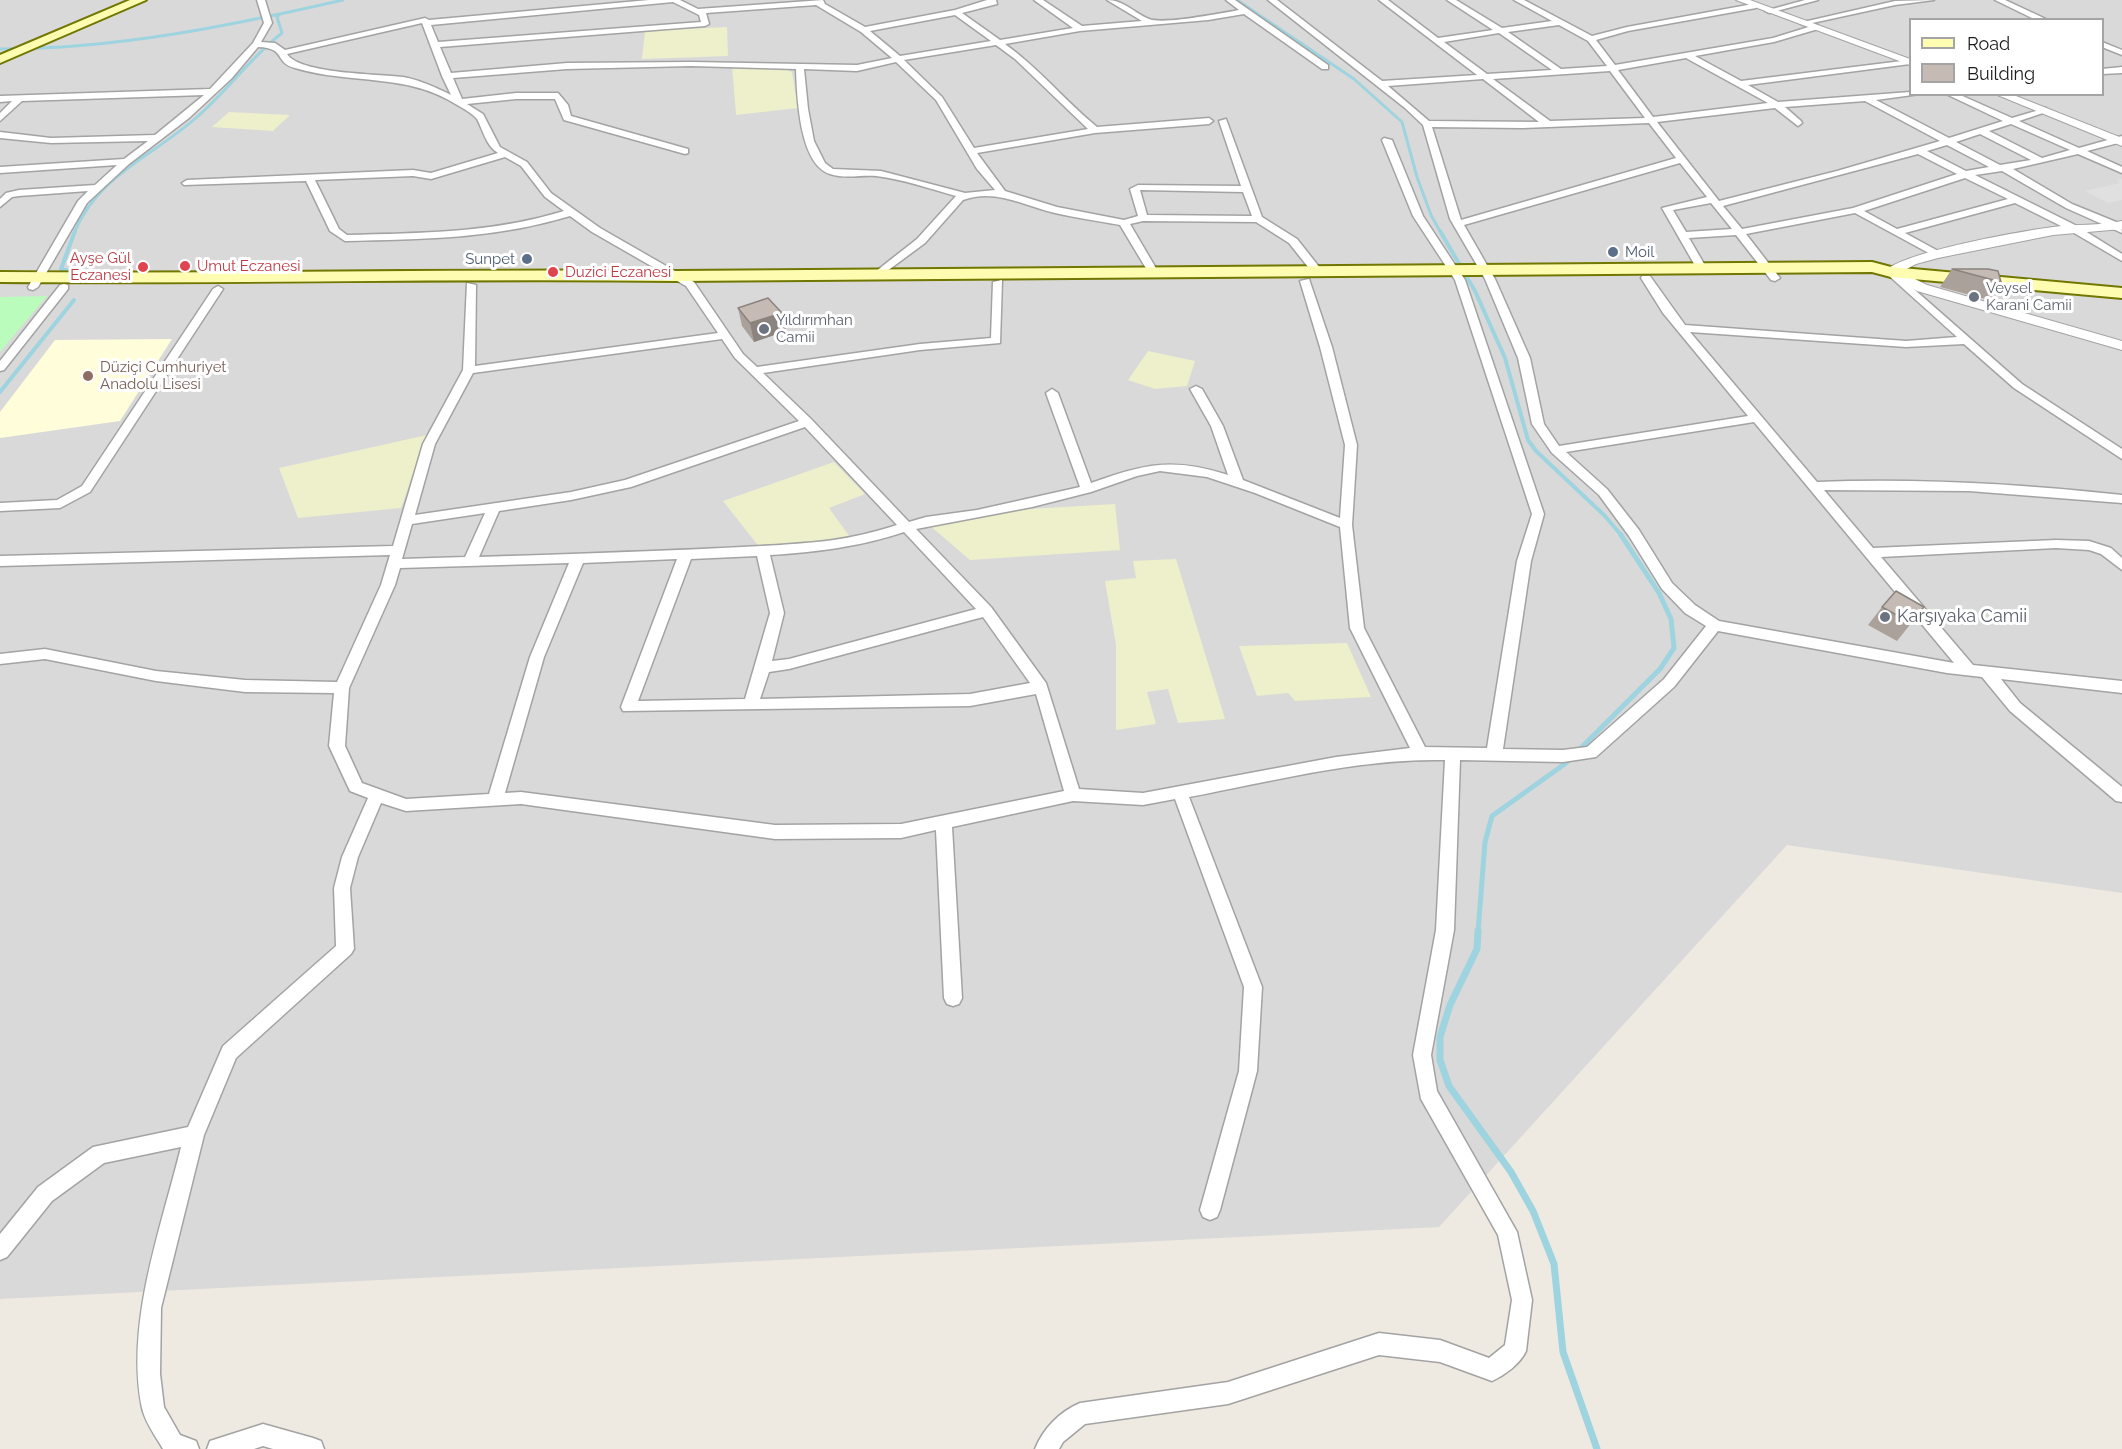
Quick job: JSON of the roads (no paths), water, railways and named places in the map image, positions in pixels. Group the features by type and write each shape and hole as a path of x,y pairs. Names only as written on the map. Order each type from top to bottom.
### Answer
{"main road":[{"path":"0,59 140,0"},
{"path":"1470,275 1702,269 1772,274"},
{"path":"0,277 64,287 218,290 879,274 1152,270 1311,275"},
{"path":"0,287 35,282 496,274 683,280 998,282 1311,275 1646,278 1772,274 1878,276 1891,273 2122,293"}],"street":[{"path":"35,282 83,201 126,162 186,116 263,44 268,23 261,0"},
{"path":"282,53 425,20 427,23 674,0 703,14 706,22 703,25 437,45"},
{"path":"698,11 830,0"},
{"path":"864,30 956,12 994,2 991,0"},
{"path":"1111,0 1150,22"},
{"path":"1272,0 1408,106 1427,124 1458,224 1470,275 1538,514 1524,561 1494,755"},
{"path":"1383,0 1486,75 1548,124"},
{"path":"1451,0 1553,65 1560,72"},
{"path":"1518,0 1591,39 1651,120 1772,274"},
{"path":"1741,0 1909,61"},
{"path":"1769,11 1814,0"},
{"path":"1802,23 1895,3 1930,0"},
{"path":"1999,0 2040,18"},
{"path":"815,1 864,30 939,99 971,152 1002,192"},
{"path":"1045,2 1080,29"},
{"path":"446,76 579,66 754,64 800,68 857,68 898,59 1080,29 1208,18 1239,4 1325,67"},
{"path":"1591,39 1627,29 1753,6"},
{"path":"956,12 1018,57 1071,110 1095,130"},
{"path":"1438,40 1562,22"},
{"path":"427,23 437,45 446,76 459,102"},
{"path":"1380,84 1613,68 1774,40 1815,27"},
{"path":"263,44 280,49 285,59 295,66 354,76 404,80 432,89 459,102 480,116 486,132 497,149 524,164 548,195 596,230 683,280 739,356 807,422 986,611 1041,687 1073,795"},
{"path":"2104,44 2122,53"},
{"path":"1892,55 1909,52"},
{"path":"1687,56 1777,105 1798,123"},
{"path":"1740,84 1909,62"},
{"path":"800,68 801,97 813,152 820,165 832,172 880,174 966,196"},
{"path":"2104,72 2122,70"},
{"path":"0,99 210,92"},
{"path":"1427,124 1548,124 1651,120 1777,105 1909,95"},
{"path":"459,102 516,96 558,96 564,105 567,118 685,151"},
{"path":"1955,96 2122,170"},
{"path":"2005,96 2120,141"},
{"path":"1866,98 2069,206 2120,227"},
{"path":"0,118 19,99"},
{"path":"1702,269 1667,208 1784,189 2043,111"},
{"path":"971,152 1095,130 1209,121"},
{"path":"1223,121 1258,219"},
{"path":"1981,131 2041,161"},
{"path":"0,135 17,138 159,138"},
{"path":"1387,140 1418,216 1470,275 1524,358 1538,424 1556,450 1603,492 1634,532 1667,586 1690,609 1715,625 1969,671 2122,687"},
{"path":"1683,235 1740,232 1856,210 1966,174 2041,161 2120,141"},
{"path":"1917,150 2073,228 2122,258"},
{"path":"187,183 413,173 431,176 506,154"},
{"path":"1458,224 1682,159"},
{"path":"0,170 126,162"},
{"path":"310,179 335,231 345,238 460,235 530,225 572,212"},
{"path":"1143,218 1135,189 1141,187 1248,189"},
{"path":"0,204 9,195 19,193 96,188"},
{"path":"879,274 921,241 960,198 1002,192 1054,210 1124,223 1143,218 1258,219 1293,241 1311,275 1326,347 1351,445 1346,525 1357,627 1420,753"},
{"path":"1896,232 2015,200"},
{"path":"1856,210 1936,254"},
{"path":"1124,223 1152,270"},
{"path":"1891,273 1911,261 1936,254 2073,228 2120,227"},
{"path":"1891,273 2018,386 2122,455"},
{"path":"1891,273 1922,288 2122,346"},
{"path":"1646,278 1682,328 1969,671"},
{"path":"755,371 920,347 996,341 998,282"},
{"path":"471,285 468,370 429,444 388,585 342,688 337,746 356,787 406,805 521,798 775,832 901,831 1073,795 1143,799 1336,763 1420,753 1563,756 1591,753 1669,683 1715,625"},
{"path":"0,369 64,287"},
{"path":"0,507 60,504 86,489 218,290"},
{"path":"1682,328 1905,344 1967,340"},
{"path":"468,370 725,335"},
{"path":"1196,389 1217,426 1237,482"},
{"path":"1052,393 1087,489"},
{"path":"1556,450 1758,418"},
{"path":"407,519 572,496 627,484 807,422"},
{"path":"0,561 154,556 298,556 396,557 470,561 826,547 872,538 926,521 977,514 1087,489 1134,472 1160,466 1208,473 1237,482 1346,525"},
{"path":"1815,486 1964,485 2122,499"},
{"path":"470,561 494,507"},
{"path":"1869,553 2056,544 2089,546 2106,551 2122,565"},
{"path":"750,705 764,667 777,613 762,550"},
{"path":"686,554 627,707 970,700 1041,687"},
{"path":"495,800 537,657 578,558"},
{"path":"764,667 789,664 986,611"},
{"path":"0,659 45,654 156,676 245,686 342,688"},
{"path":"1987,673 2015,707 2122,796"},
{"path":"1046,1449 1055,1434 1080,1414 1228,1393 1379,1344 1440,1351 1492,1370 1515,1351 1522,1300 1507,1232 1428,1093 1422,1055 1445,930 1453,754"},
{"path":"1180,793 1253,987 1248,1071 1210,1210"},
{"path":"188,1449 172,1443 153,1410 149,1374 151,1308 195,1135 229,1053 345,949 342,888 350,857 377,794"},
{"path":"944,822 953,998"},
{"path":"0,1250 45,1194 100,1154 195,1135"},
{"path":"218,1449 263,1435 313,1449"}],"waterway":[{"path":"0,49 87,45 173,34 258,19 343,0"},
{"path":"1237,0 1354,79 1402,122 1417,177 1431,215 1441,233"},
{"path":"75,232 97,196 112,181 197,117 259,53 282,33 277,17 279,15"},
{"path":"1440,231 1475,291 1505,358 1528,440 1536,451 1604,515 1622,536"},
{"path":"73,272 61,269 75,232"},
{"path":"0,392 74,300"},
{"path":"1478,932 1485,842 1492,816 1566,763 1660,669 1674,648 1671,619 1659,593 1621,535"},
{"path":"1478,931 1477,949 1450,1005 1440,1037 1440,1060 1449,1086 1511,1172 1533,1211 1554,1264 1563,1352 1597,1449"}],"place":[{"name":"Moil","path":"1613,252"},
{"name":"Sunpet","path":"527,259"},
{"name":"Umut Eczanesi","path":"185,266"},
{"name":"Ayşe Gül Eczanesi","path":"143,267"},
{"name":"Duzici Eczanesi","path":"553,272"},
{"name":"Veysel Karani Camii","path":"1974,297"},
{"name":"Yıldırımhan Camii","path":"764,329"},
{"name":"Düziçi Cumhuriyet Anadolu Lisesi","path":"88,376"},
{"name":"Karşıyaka Camii","path":"1885,617"}]}
